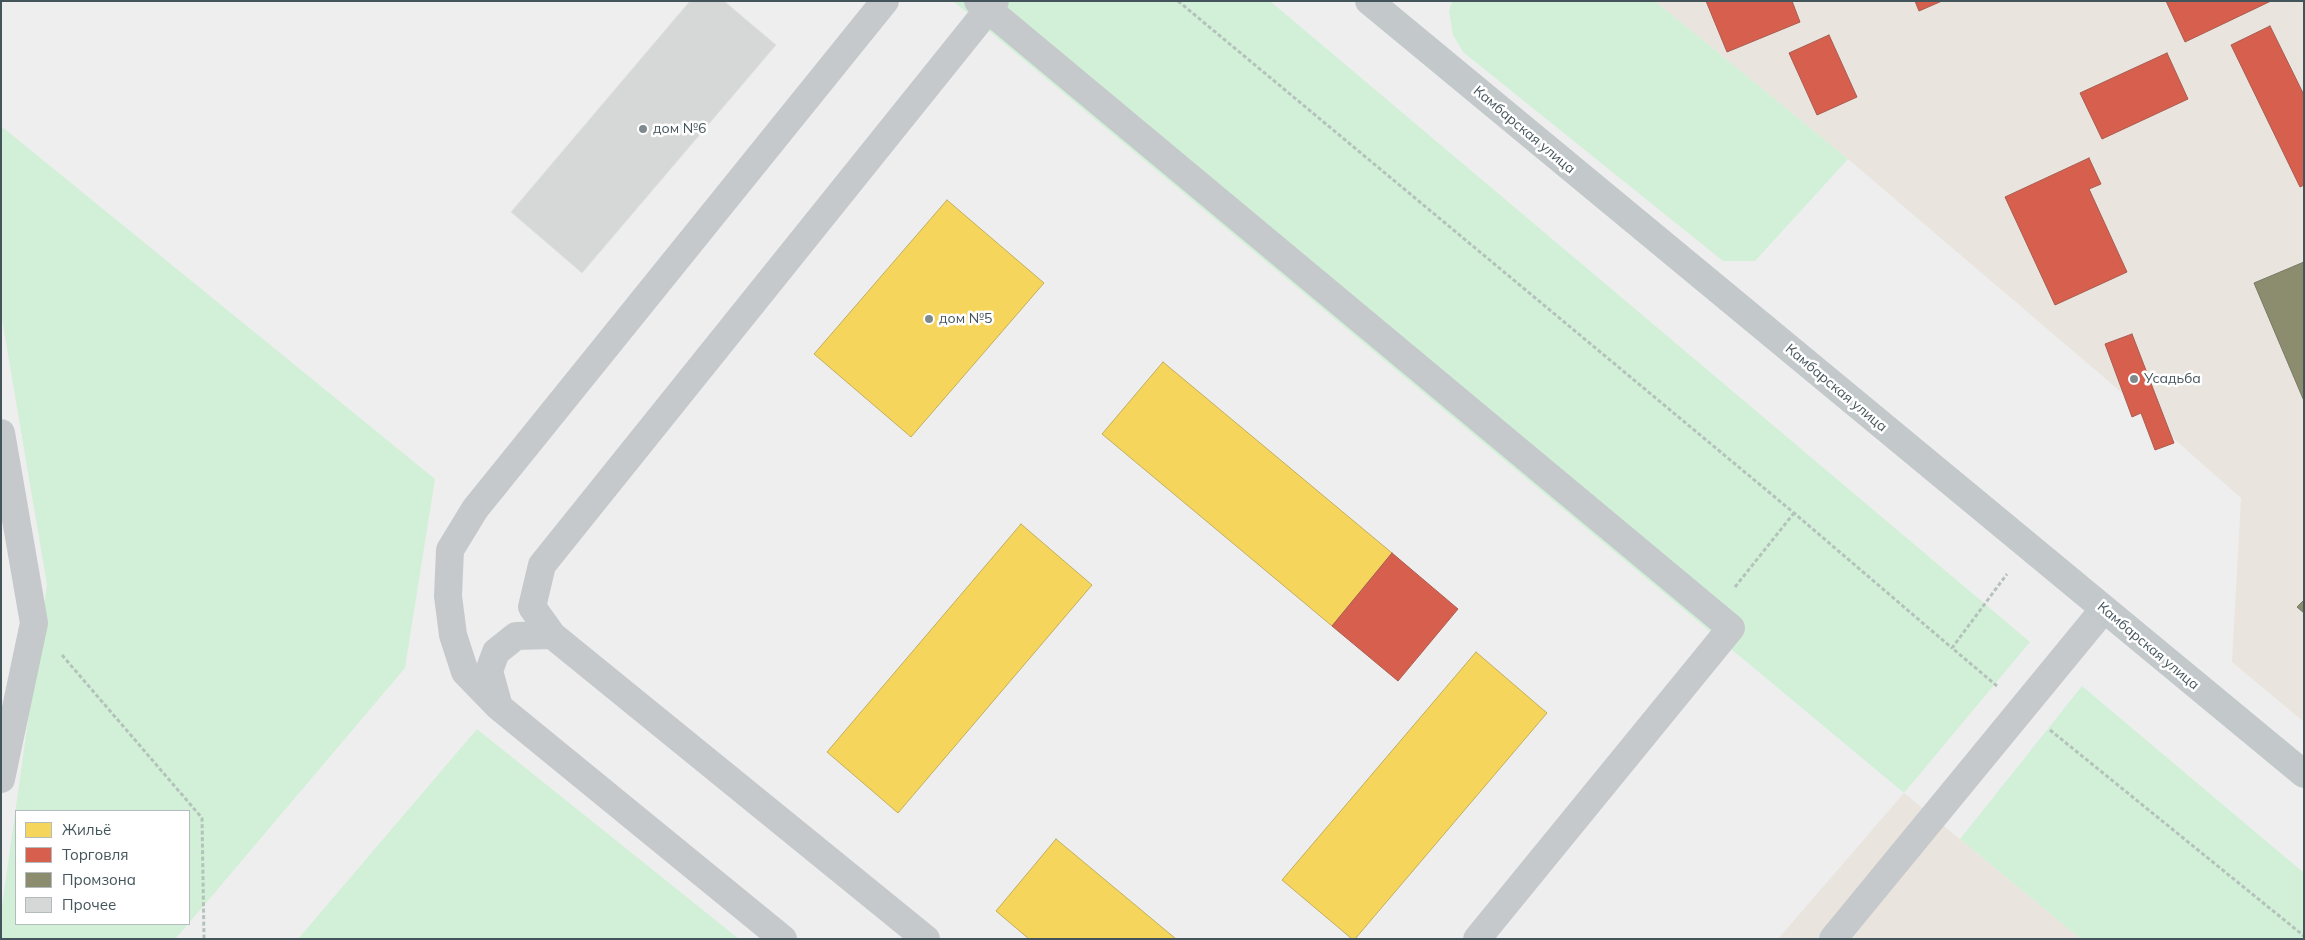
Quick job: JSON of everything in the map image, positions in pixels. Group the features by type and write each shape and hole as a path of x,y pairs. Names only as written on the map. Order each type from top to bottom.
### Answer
{"main road":[{"name":"Камбарская улица","path":"1369,1 2304,774"}],"street":[{"path":"784,939 499,708 465,672 453,635 448,596 450,550 481,502 885,1"},
{"path":"926,939 552,634 532,607 542,565 987,4 1731,628 1477,939"},
{"path":"1,434 34,622 1,779"},
{"path":"1833,939 2104,609"},
{"path":"499,708 489,671 496,652 516,636 552,634"}],"path":[{"path":"1178,1 1794,513 2022,708 2304,936"},
{"path":"1714,614 1794,513"},
{"path":"1952,648 2028,546"},
{"path":"34,622 202,818 204,939"}],"shaded area":[{"path":"1655,1 2304,1 2304,722 2232,662 2241,498 2120,391 1848,159"},
{"path":"1904,793 2081,939 1778,939"}],"green space":[{"path":"953,1 1270,1 2030,642 1904,793"},
{"path":"1452,1 1655,1 1848,159 1755,261 1723,261 1463,52 1453,35 1449,11"},
{"path":"1,126 435,479 405,668 190,922 190,810 16,810 47,585 1,313"},
{"path":"2082,686 2304,873 2304,939 2081,939 1960,839"},
{"path":"477,729 739,939 298,939"},
{"path":"15,814 15,925 187,925 175,939 1,939 1,914"}],"building: Жильё":[{"name":"дом №5","path":"947,200 1044,283 911,437 814,354"},
{"path":"1163,362 1392,553 1332,626 1102,434"},
{"path":"1021,524 1092,585 898,813 827,752"},
{"path":"1476,652 1547,713 1355,939 1352,939 1282,880"},
{"path":"1056,839 1176,939 1029,939 996,911"}],"building: Торговля":[{"path":"1706,1 1792,1 1800,22 1727,52"},
{"path":"1915,1 1942,1 1919,11"},
{"path":"2166,1 2271,1 2185,42"},
{"path":"2270,26 2304,95 2304,185 2300,187 2231,45"},
{"path":"1829,35 1857,97 1817,115 1789,53"},
{"path":"2167,53 2188,99 2102,139 2080,93"},
{"path":"2089,158 2101,184 2089,189 2127,272 2055,305 2005,197"},
{"name":"Усадьба","path":"2132,334 2174,443 2155,450 2141,413 2132,417 2105,344"},
{"path":"1392,553 1458,609 1398,681 1332,626"}],"building: Промзона":[{"path":"2304,262 2304,401 2254,283"},
{"path":"2304,600 2304,613 2297,607"}],"building: Прочее":[{"name":"дом №6","path":"690,1 724,1 776,45 582,273 511,212"}],"place":[{"name":"дом №6","path":"643,129"},
{"name":"дом №5","path":"929,319"},
{"name":"Усадьба","path":"2134,379"}]}
